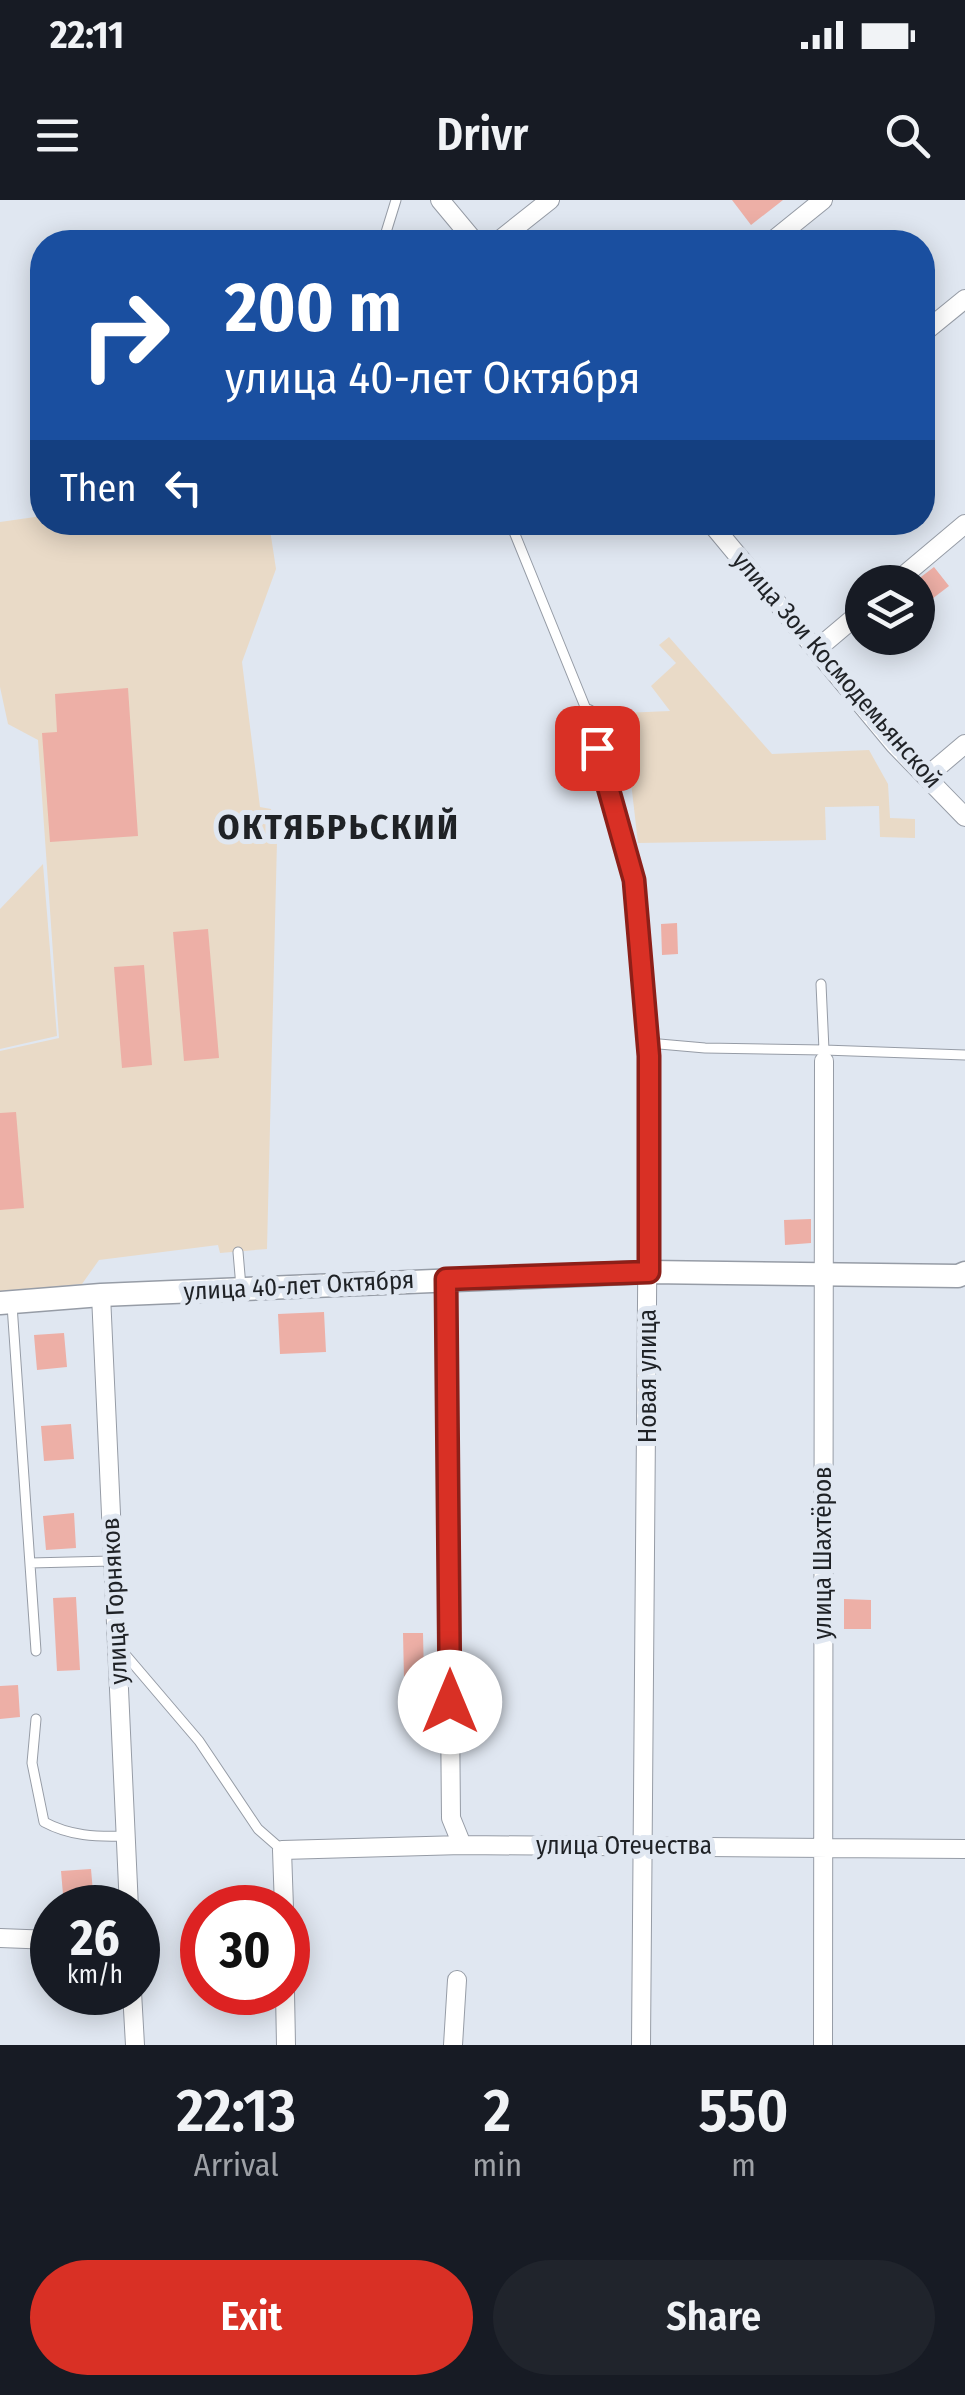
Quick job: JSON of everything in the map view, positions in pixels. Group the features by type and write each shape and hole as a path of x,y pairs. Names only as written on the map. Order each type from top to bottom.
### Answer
{"street":[{"path":"440,200 465,230"},
{"path":"512,230 550,200"},
{"path":"786,230 823,200"},
{"path":"935,323 965,299"},
{"path":"916,565 965,524"},
{"name":"улица Зои Космодемьянской","path":"721,535 895,745 965,818"},
{"path":"817,649 845,625"},
{"name":"Новая улица","path":"588,714 634,880 648,1043 641,2045"},
{"path":"927,776 965,744"},
{"name":"улица Шахтёров","path":"823,2045 824,1056"},
{"name":"улица 40-лет Октября","path":"6,1302 649,1272 962,1276"},
{"path":"446,1279 451,1818 462,1846"},
{"name":"улица Горняков","path":"101,1295 128,1885"},
{"name":"улица Отечества","path":"282,1850 462,1846 965,1849"},
{"path":"282,1850 283,1885"},
{"path":"0,1938 30,1939"},
{"path":"453,2045 457,1980"},
{"path":"133,2015 134,2045"},
{"path":"285,2015 286,2045"}],"lane":[{"path":"386,230 396,200"},
{"path":"515,535 588,714"},
{"path":"822,984 824,1056"},
{"path":"648,1043 824,1056 965,1055"},
{"path":"238,1252 241,1289"},
{"path":"6,1302 36,1650"},
{"path":"30,1563 113,1561"},
{"path":"117,1644 199,1741 258,1828 282,1850"},
{"path":"36,1720 32,1763 44,1822 61,1832 126,1836"}],"shaded area":[{"path":"30,518 30,535 271,535 276,569 242,662 260,807 271,809 277,841 267,1249 220,1253 218,1245 99,1260 82,1284 0,1292 0,1051 59,1038 38,740 8,724 0,687 0,522"},
{"path":"669,637 772,754 869,750 888,784 890,818 915,819 915,838 880,837 879,806 825,807 826,840 638,843 623,713 670,711 651,686 676,663 659,645"},
{"path":"43,864 57,1036 0,1049 0,909"}],"building":[{"path":"732,200 783,200 751,225"},
{"path":"935,568 949,586 935,597"},
{"path":"128,688 138,836 50,842 42,733 57,732 55,694"},
{"path":"677,923 678,954 662,955 661,924"},
{"path":"208,929 219,1058 184,1061 173,932"},
{"path":"144,965 152,1065 122,1068 114,967"},
{"path":"16,1112 24,1208 0,1210 0,1113"},
{"path":"811,1219 811,1243 785,1245 784,1220"},
{"path":"324,1312 326,1352 280,1354 278,1314"},
{"path":"64,1333 67,1367 37,1370 34,1335"},
{"path":"71,1424 74,1459 44,1461 41,1426"},
{"path":"74,1513 76,1548 46,1550 43,1516"},
{"path":"76,1597 80,1670 57,1671 53,1598"},
{"path":"844,1599 871,1600 871,1629 844,1629"},
{"path":"403,1633 423,1633 424,1678 404,1678"},
{"path":"18,1685 20,1717 0,1719 0,1686"},
{"path":"91,1869 92,1885 62,1885 61,1871"}],"district":[{"name":"ОКТЯБРЬСКИЙ","path":"339,827"}],"route":[{"path":"450,1702 446,1279 649,1272 649,1056 634,880 597,748"}]}
